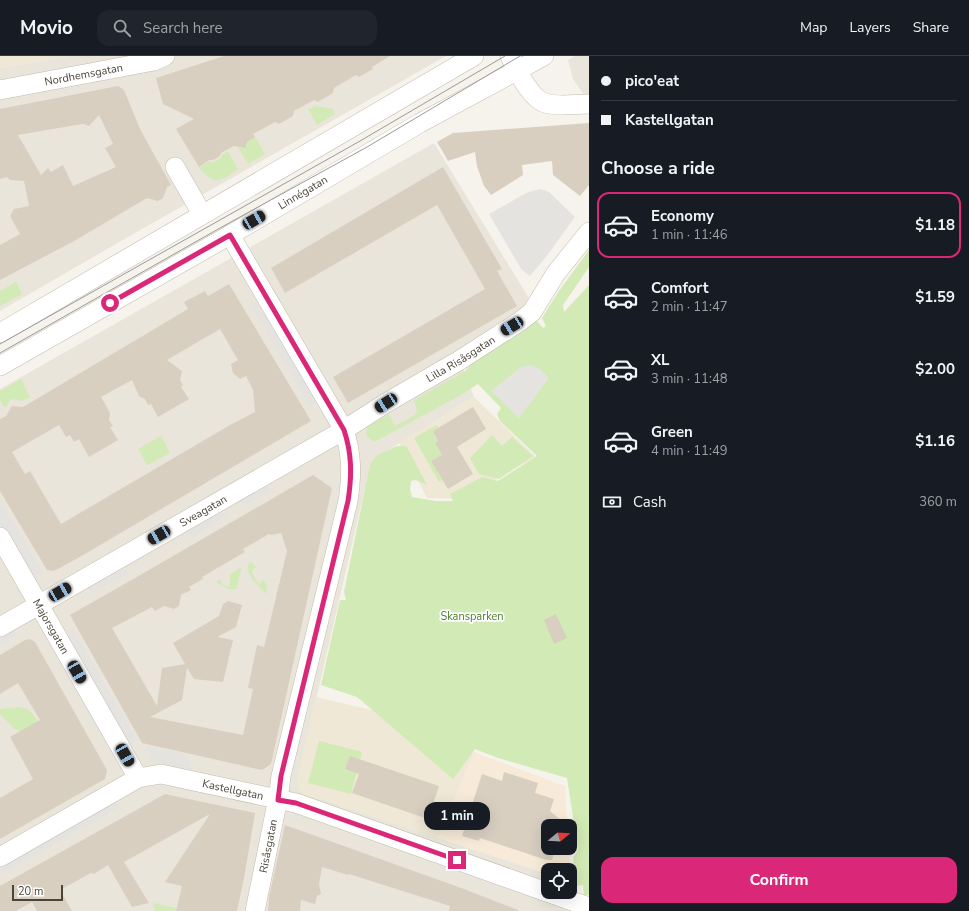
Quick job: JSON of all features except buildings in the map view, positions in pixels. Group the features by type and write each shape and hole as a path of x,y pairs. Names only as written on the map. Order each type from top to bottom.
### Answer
{"street":[{"name":"Nordhemsgatan","path":"0,90 135,60 154,61 165,56"},
{"path":"0,333 474,56"},
{"name":"Linnégatan","path":"0,366 230,235 420,123 513,62 544,56"},
{"path":"513,62 531,91 539,100 551,104 589,104"},
{"path":"175,167 202,214"},
{"name":"Lilla Risåsgatan","path":"344,430 386,403 460,360 532,312 556,273 589,232"},
{"name":"Risåsgatan","path":"230,235 344,430 349,445 351,465 351,484 348,501 281,776 278,800 274,813 255,911"},
{"name":"Sveagatan","path":"0,627 344,430"},
{"name":"Majorsgatan","path":"0,537 138,778"},
{"name":"Kastellgatan","path":"0,857 138,778 161,774 296,803 589,907"}],"shaded area":[{"path":"0,56 68,56 0,68"},
{"path":"68,56 446,56 0,311 0,68"},
{"path":"575,56 589,56 589,102 573,79 568,60"},
{"path":"434,143 541,318 461,363 474,397 374,459 368,475 297,782 300,790 306,794 541,872 541,899 572,899 572,911 0,911 0,389"},
{"path":"541,189 549,192 575,217 530,276 521,269 489,214 528,192"},
{"path":"260,294 319,396 311,409 251,307"},
{"path":"531,365 540,369 549,378 519,418 491,391 521,367"},
{"path":"474,397 536,457 460,499 427,498 399,443"},
{"path":"260,484 273,489 245,506 237,501"},
{"path":"0,498 42,571 30,578 0,526"},
{"path":"215,508 228,515 193,537 180,529"},
{"path":"117,566 130,573 93,592 80,586"},
{"path":"72,627 136,738 129,751 66,641"},
{"path":"6,628 18,635 0,645 0,632"},
{"path":"316,697 405,718 474,752 438,838 305,794 300,790 297,782"},
{"path":"146,746 188,755 192,770 151,761"},
{"path":"474,752 565,786 567,819 541,819 541,855 570,855 570,863 541,863 541,872 438,838"},
{"path":"112,801 122,806 0,875 0,863"}],"green space":[{"path":"316,106 333,109 335,114 317,125 308,109"},
{"path":"255,137 265,154 248,164 238,147 242,148 247,142"},
{"path":"228,151 238,169 227,177 214,180 209,178 199,168 209,161 214,162 221,158 222,155"},
{"name":"Skansparken","path":"589,250 589,267 563,305 564,312 589,285 589,895 584,895 583,885 577,886 577,863 574,863 573,858 575,855 577,855 578,849 577,819 573,819 567,778 498,758 475,749 453,779 357,697 321,685 340,600 346,600 344,592 370,464 376,456 397,446 407,447 427,485 416,480 411,481 410,489 412,497 436,501 453,501 450,494 482,477 498,481 537,456 500,421 497,414 501,408 478,384 461,395 374,442 366,435 367,427 389,414 395,426 415,415 417,412 414,400 465,371 474,361 536,320 543,328 546,326 542,318 559,291"},
{"path":"16,282 22,294 0,306 0,291"},
{"path":"21,379 30,397 22,401 13,399 9,401 7,406 4,407 0,400 0,391"},
{"path":"437,425 438,428 433,431 438,441 435,443 442,455 432,461 442,480 439,482 414,438"},
{"path":"492,435 502,446 512,437 533,456 499,479 479,474 470,458"},
{"path":"161,436 170,453 147,465 138,449"},
{"path":"251,562 257,568 254,568 252,572 255,579 259,584 264,580 267,585 266,594 253,580 249,572 248,564"},
{"path":"242,567 236,589 228,589 217,583 219,579 224,586 230,587 230,574"},
{"path":"19,707 29,710 40,725 32,755 19,731 0,714 0,709"},
{"path":"319,741 362,752 351,794 308,783"},
{"path":"153,903 176,908 176,911 155,911"}],"tram line":[{"path":"0,344 360,141 505,56"},
{"path":"0,353 220,228 367,147 520,56"}],"route":[{"path":"110,303 230,235 344,430 349,445 351,465 351,484 348,501 281,776 278,800 296,803 457,860"}]}
